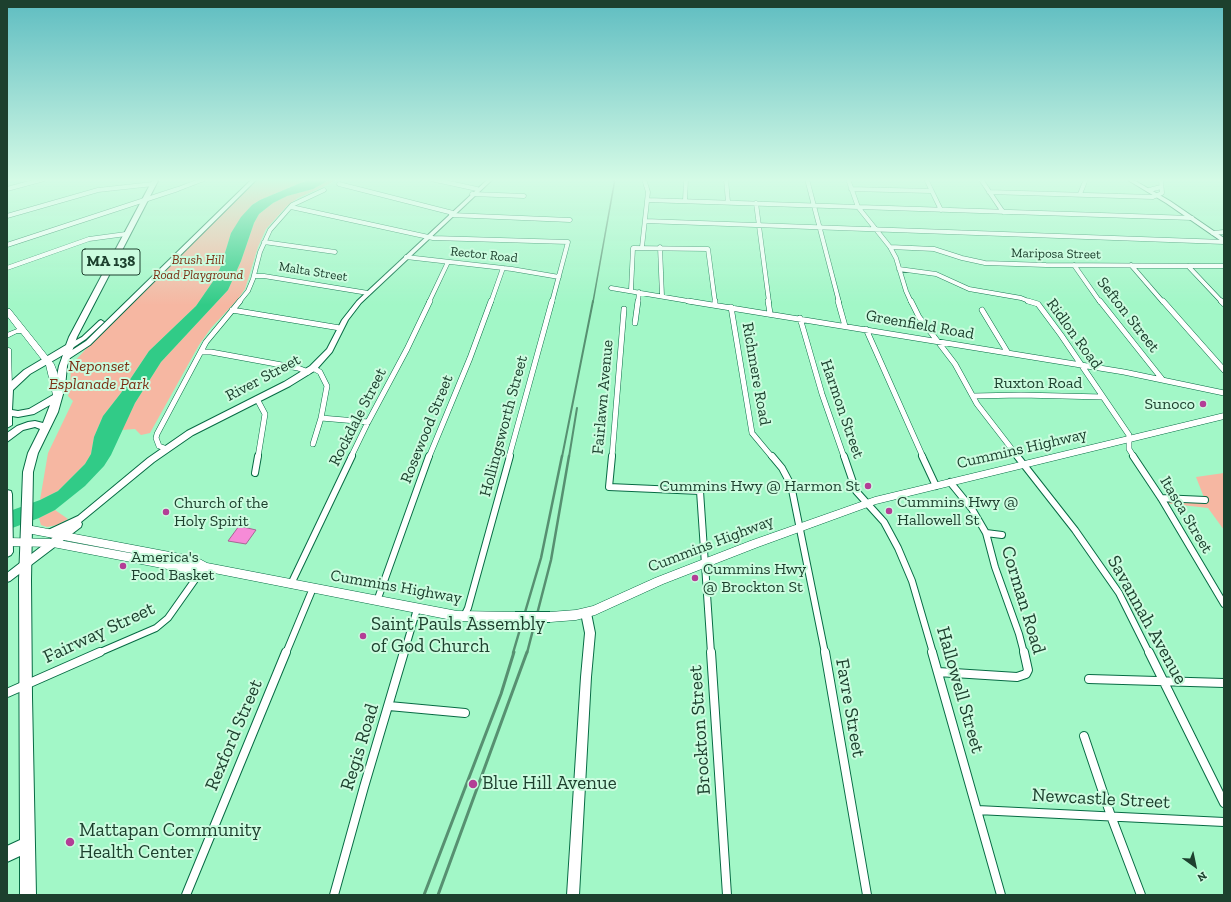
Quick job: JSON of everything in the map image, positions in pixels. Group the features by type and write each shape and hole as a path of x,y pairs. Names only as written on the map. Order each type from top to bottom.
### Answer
{"highway":[{"name":"MA 138","path":"57,397 65,358 72,336 133,221"},
{"path":"7,424 8,389 24,374 69,347"},
{"path":"7,412 18,414 31,412 57,397"},
{"path":"28,895 25,685 28,469 57,397"},
{"path":"7,438 20,428 28,425 35,424 46,427"},
{"path":"7,494 7,552"},
{"path":"7,854 27,844"}],"main road":[{"path":"69,347 91,332 207,221"},
{"path":"65,358 88,343 208,221"},
{"name":"River Street","path":"7,578 26,565 52,538 92,509 167,449 204,425 257,399 310,370 328,353 340,328 351,311 368,293 445,221"},
{"path":"1196,221 1223,239"},
{"path":"7,311 46,360 53,372 57,397"},
{"path":"7,330 17,323"},
{"path":"7,336 16,331 24,331"},
{"path":"7,349 8,389"},
{"name":"Cummins Highway","path":"27,529 52,538 188,569 204,567 417,609 464,616 550,617 586,612 706,562 800,526 867,504 950,482 1224,416"},
{"name":"River Street","path":"64,536 92,509"},
{"name":"Cummins Highway","path":"7,542 26,542 64,536 196,561 204,567"},
{"path":"573,895 590,633 586,612"}],"street":[{"path":"7,245 80,221"},
{"path":"167,449 159,446 156,438 157,434 212,333 245,295 254,276 264,242 276,221"},
{"path":"355,221 428,237"},
{"path":"642,247 644,221"},
{"path":"647,221 1223,239"},
{"path":"758,221 770,313"},
{"path":"818,221 845,326"},
{"name":"Savannah Avenue","path":"869,221 890,247 912,306 955,364 977,404 1075,530 1119,593 1224,803"},
{"path":"1213,233 1224,232"},
{"path":"7,268 89,239 126,234"},
{"name":"Hollingsworth Street","path":"428,237 568,242 468,608 464,616"},
{"path":"264,242 335,252"},
{"path":"631,290 632,249 635,247 708,249 715,304"},
{"path":"660,247 662,296"},
{"name":"Mariposa Street","path":"890,247 934,248 962,258 985,263 1224,266"},
{"name":"Rector Road","path":"406,257 503,268 559,277"},
{"name":"Rockdale Street","path":"291,584 368,422 407,349 448,262"},
{"name":"Sefton Street","path":"1074,265 1104,307 1162,379"},
{"path":"1131,266 1224,370"},
{"path":"1188,266 1224,304"},
{"name":"Rosewood Street","path":"377,601 436,436 470,358 503,268"},
{"name":"Ridlon Road","path":"899,269 936,274 969,289 1021,298 1038,304 1129,435 1129,439"},
{"name":"Malta Street","path":"254,276 264,276 368,293"},
{"name":"Greenfield Road","path":"611,288 631,290 1008,353 1083,367 1162,379 1224,394"},
{"path":"634,323 639,292"},
{"name":"Richmere Road","path":"731,307 752,433 786,475 791,485 800,526"},
{"path":"232,310 340,328"},
{"name":"Fairlawn Avenue","path":"609,487 624,310"},
{"path":"982,310 1008,353"},
{"name":"Harmon Street","path":"800,318 822,394 856,491 867,504"},
{"path":"866,329 936,486"},
{"path":"201,352 211,352 320,372 327,386 321,418 313,444"},
{"name":"Ruxton Road","path":"973,396 1103,397"},
{"path":"255,473 265,414 257,399"},
{"path":"321,418 368,422"},
{"name":"Itasca Street","path":"1129,439 1129,449 1161,498 1224,604"},
{"name":"Corman Road","path":"938,672 1017,677 1026,674 1028,670 1020,634 995,567 986,534 972,509 950,482"},
{"name":"Brockton Street","path":"609,487 700,491 706,562 727,895"},
{"path":"1161,498 1205,500"},
{"name":"Hallowell Street","path":"867,504 884,522 912,581 1001,895"},
{"name":"Favre Street","path":"800,526 821,632 868,895"},
{"path":"986,534 1002,535"},
{"name":"Fairway Street","path":"7,692 161,625 171,614 204,567"},
{"name":"Rexford Street","path":"186,895 313,588"},
{"name":"Regis Road","path":"334,895 364,787 417,609"},
{"path":"1089,679 1224,683"},
{"path":"389,706 465,713"},
{"path":"1084,736 1111,816 1141,895"},
{"name":"Newcastle Street","path":"977,810 1224,822"}],"green space":[{"name":"Neponset Esplanade Park","path":"215,221 239,221 231,233 216,277 196,306 149,351 121,393 103,416 94,437 91,454 85,464 58,491 40,500 48,453 73,401 68,396 70,390 71,366 95,339"},
{"path":"255,221 273,221 266,229 258,247 245,289 238,299 211,328 199,345 150,433 141,435 135,429 122,430 135,403 161,362 228,290 241,261"},
{"path":"1224,473 1224,530 1208,508 1164,503 1161,498 1205,500 1196,477"},
{"path":"55,510 68,519 57,525 47,527 41,525 39,518"}],"shaded area":[{"path":"238,221 255,221 241,261 228,290 161,362 135,403 111,455 104,466 85,486 55,510 39,518 7,530 7,512 40,500 58,491 85,464 91,454 94,437 103,416 121,393 149,351 196,306 216,277 231,233"}],"building":[{"path":"239,526 256,530 246,544 228,541"}],"railway":[{"path":"593,302 607,221"},
{"path":"562,457 593,301"},
{"path":"569,457 577,408"},
{"path":"513,653 541,558 562,456"},
{"path":"527,653 551,560 569,456"},
{"path":"424,895 501,694 514,652"},
{"path":"438,895 527,652"}],"place":[{"name":"Sunoco","path":"1203,404"},
{"name":"Cummins Hwy @ Harmon St","path":"868,486"},
{"name":"Cummins Hwy @ Hallowell St","path":"889,511"},
{"name":"Church of the Holy Spirit","path":"166,512"},
{"name":"America's Food Basket","path":"123,566"},
{"name":"Cummins Hwy @ Brockton St","path":"695,578"},
{"name":"Saint Pauls Assembly of God Church","path":"363,636"},
{"name":"Blue Hill Avenue","path":"473,784"},
{"name":"Mattapan Community Health Center","path":"70,842"}],"park label":[{"name":"Brush Hill Road Playground","path":"198,268"}]}
